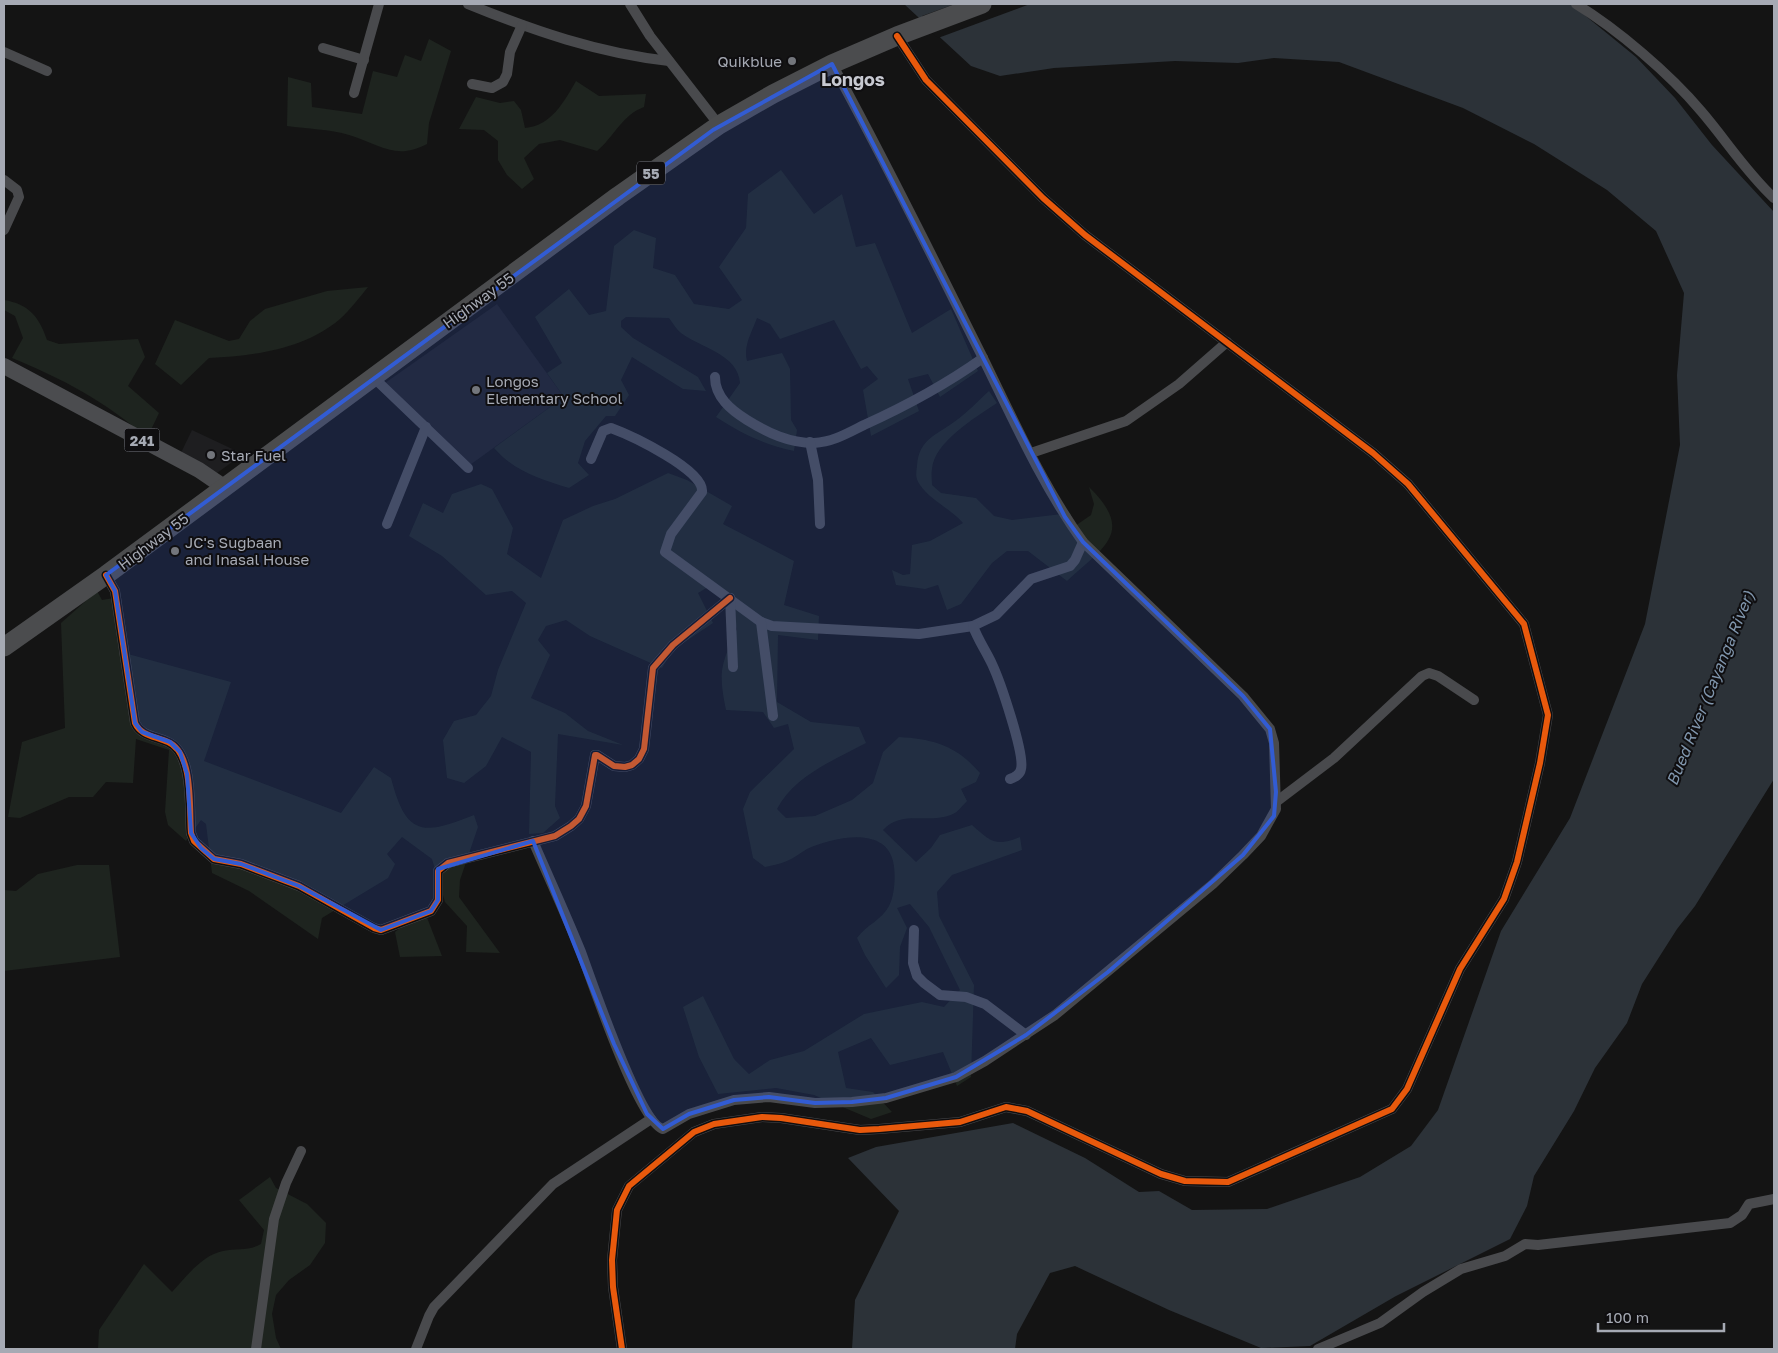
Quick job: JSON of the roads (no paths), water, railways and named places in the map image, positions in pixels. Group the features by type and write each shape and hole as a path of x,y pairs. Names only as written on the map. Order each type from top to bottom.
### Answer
{"highway":[{"name":"Highway 55","path":"7,642 111,583 224,487 719,125 772,94 832,64 897,36 982,4"}],"main road":[{"name":"241","path":"4,366 198,470 224,487"}],"street":[{"path":"354,94 379,4"},
{"path":"468,4 551,36 601,50 669,61"},
{"path":"630,4 650,36 719,125"},
{"path":"1576,4 1666,75 1700,110 1752,177 1774,198"},
{"path":"472,84 492,88 503,82 507,74 510,52 522,25"},
{"path":"622,1349 613,1269 617,1210 628,1186 694,1132 714,1124 762,1117 781,1118 860,1130 879,1130 960,1122 1006,1107 1027,1111 1161,1174 1185,1181 1228,1182 1392,1109 1408,1089 1460,969 1504,899 1517,862 1540,763 1548,715 1524,624 1408,484 1373,452 1085,235 1043,198 926,80 897,36"},
{"path":"323,48 364,60"},
{"path":"4,52 47,71"},
{"path":"533,841 580,952 614,1044 651,1119 657,1127 663,1129 689,1114 734,1100 769,1096 814,1103 852,1102 886,1098 956,1077 1026,1035 1108,972 1213,884 1261,836 1274,816 1276,802 1274,743 1266,721 1243,696 1083,542 1065,517 983,358 900,188 832,64"},
{"path":"4,180 17,190 19,197 4,230"},
{"path":"1031,453 1126,421 1179,384 1227,342"},
{"path":"715,377 716,388 719,394 736,413 782,438 810,442 827,441 912,404 983,358"},
{"path":"372,377 468,468"},
{"path":"388,524 426,427"},
{"path":"591,459 603,431 611,428 653,446 695,477 701,484 702,492 671,534 664,552 761,622 786,628 919,634 973,626 996,615 1031,579 1070,566 1075,560 1083,542"},
{"path":"810,442 818,480 820,524"},
{"path":"111,583 135,723 142,732 170,742 180,752 187,774 191,833 194,842 214,858 241,864 299,886 374,928 381,930 431,911 438,900 438,871 448,863 555,836 580,819 586,806 596,754 614,766 625,768 638,760 644,749 653,668 672,646 730,598"},
{"path":"730,598 733,667"},
{"path":"761,622 773,716"},
{"path":"973,626 979,643 993,666 1016,737 1021,759 1021,770 1018,776 1010,780"},
{"path":"1276,802 1334,758 1422,676 1429,673 1438,676 1474,700"},
{"path":"914,930 913,963 917,976 924,983 940,995 966,996 985,1004 1026,1035"},
{"path":"416,1349 434,1307 533,1203 568,1172 651,1119"},
{"path":"256,1349 274,1219 286,1183 301,1151"},
{"path":"1318,1349 1380,1323 1423,1292 1461,1269 1505,1256 1524,1244 1538,1245 1730,1223 1742,1215 1749,1204 1774,1199"}],"water":[{"name":"Bued River (Cayanga River)","path":"904,4 1571,4 1636,57 1675,98 1712,145 1774,212 1774,779 1695,906 1677,929 1642,984 1627,1023 1595,1068 1574,1111 1534,1176 1527,1206 1510,1239 1396,1296 1310,1346 1261,1348 1169,1310 1075,1266 1050,1273 1017,1334 1015,1349 852,1349 855,1300 899,1211 848,1158 876,1147 1013,1123 1085,1158 1139,1192 1159,1191 1192,1210 1267,1209 1360,1177 1411,1146 1438,1110 1501,931 1570,818 1645,624 1680,445 1677,375 1684,293 1656,231 1607,190 1534,144 1463,108 1339,62 1274,58 1238,63 1175,61 1054,68 1000,76 971,66"}],"place":[{"name":"Quikblue","path":"792,61"},
{"name":"Longos Elementary School","path":"476,390"},
{"name":"Star Fuel","path":"211,455"},
{"name":"JC's Sugbaan and Inasal House","path":"175,551"}],"district":[{"name":"Longos","path":"853,79"}]}
